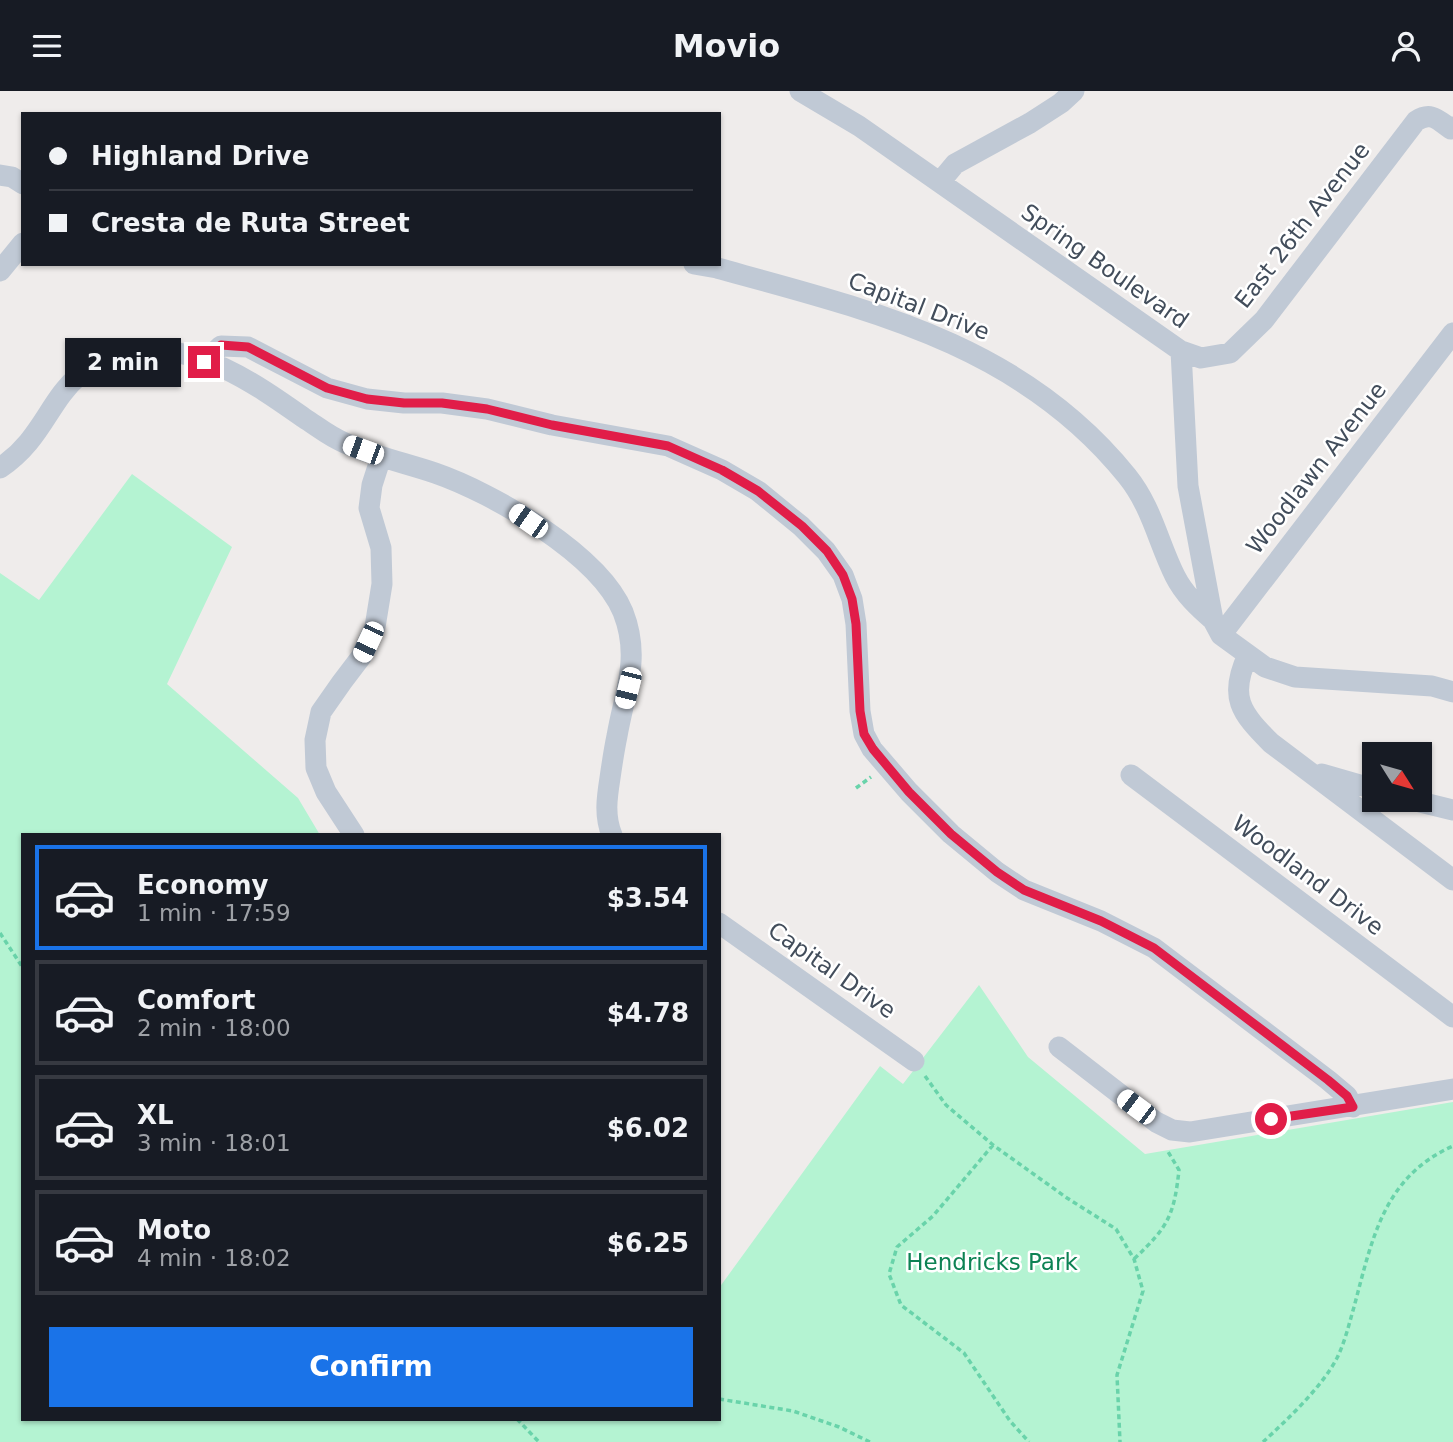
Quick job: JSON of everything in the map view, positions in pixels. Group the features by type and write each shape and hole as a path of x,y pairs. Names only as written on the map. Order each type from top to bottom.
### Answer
{"street":[{"name":"Spring Boulevard","path":"800,91 859,126 1181,351 1188,486 1217,627"},
{"path":"940,182 955,164 1030,123 1074,91"},
{"name":"East 26th Avenue","path":"1181,351 1201,358 1230,353 1264,320 1416,121 1424,115 1434,116 1452,129"},
{"path":"0,175 12,177 21,183"},
{"path":"0,271 21,245"},
{"name":"Capital Drive","path":"706,266 856,306 944,339 988,360 1031,388 1101,446 1129,478 1152,515 1175,577 1192,601 1217,627"},
{"name":"Woodlawn Avenue","path":"1217,627 1453,333"},
{"path":"204,362 221,345 248,347 327,388 367,399 442,403 487,409 552,425 668,446 722,470 758,491 802,526 827,551 843,575 852,599 856,624 860,711 864,734 909,792 951,834 997,872 1024,890 1101,921 1154,948 1328,1080 1347,1096 1353,1107"},
{"path":"0,468 24,448 76,376 93,364 115,356 149,351 181,354 233,372 345,443 472,487 510,508 576,555 602,578 615,595 631,637 633,660 617,736 606,809 612,833"},
{"path":"353,833 326,792 316,768 315,740 321,712 361,657 375,627 382,584 381,548 369,508 372,485 381,457"},
{"path":"1217,627 1265,667 1295,677 1432,686 1453,692"},
{"path":"1248,655 1237,685 1239,706 1250,722 1271,743 1453,880"},
{"path":"1308,770 1362,786"},
{"name":"Woodland Drive","path":"1131,775 1453,1017"},
{"path":"1432,805 1453,810"},
{"name":"Capital Drive","path":"721,924 914,1061"},
{"path":"1059,1047 1172,1131 1190,1132 1453,1089"}],"path":[{"path":"856,788 872,776"},
{"path":"0,933 21,965"},
{"path":"914,1061 946,1105 993,1145 1116,1229 1134,1259 1143,1291 1117,1375 1120,1442"},
{"path":"1134,1259 1165,1227 1174,1203 1179,1170 1163,1142 1161,1131 1164,1126"},
{"path":"993,1145 933,1216 897,1247 889,1274 901,1305 964,1353 1010,1421 1029,1442"},
{"path":"1263,1442 1311,1392 1336,1360 1345,1340 1382,1215 1402,1181 1436,1154 1453,1146"},
{"path":"721,1399 793,1411 839,1427 870,1442"},
{"path":"519,1421 539,1442"}],"green space":[{"name":"Hendricks Park","path":"132,474 232,547 167,684 298,798 319,833 21,833 21,1421 721,1421 721,1285 880,1066 903,1084 979,985 1028,1057 1145,1154 1453,1102 1453,1442 0,1442 0,573 39,600"}],"route":[{"path":"204,362 221,345 248,347 327,388 367,399 442,403 487,409 552,425 668,446 722,470 758,491 802,526 827,551 843,575 852,599 856,624 860,711 864,734 909,792 951,834 997,872 1024,890 1101,921 1154,948 1328,1080 1347,1096 1353,1107 1271,1119"}]}
